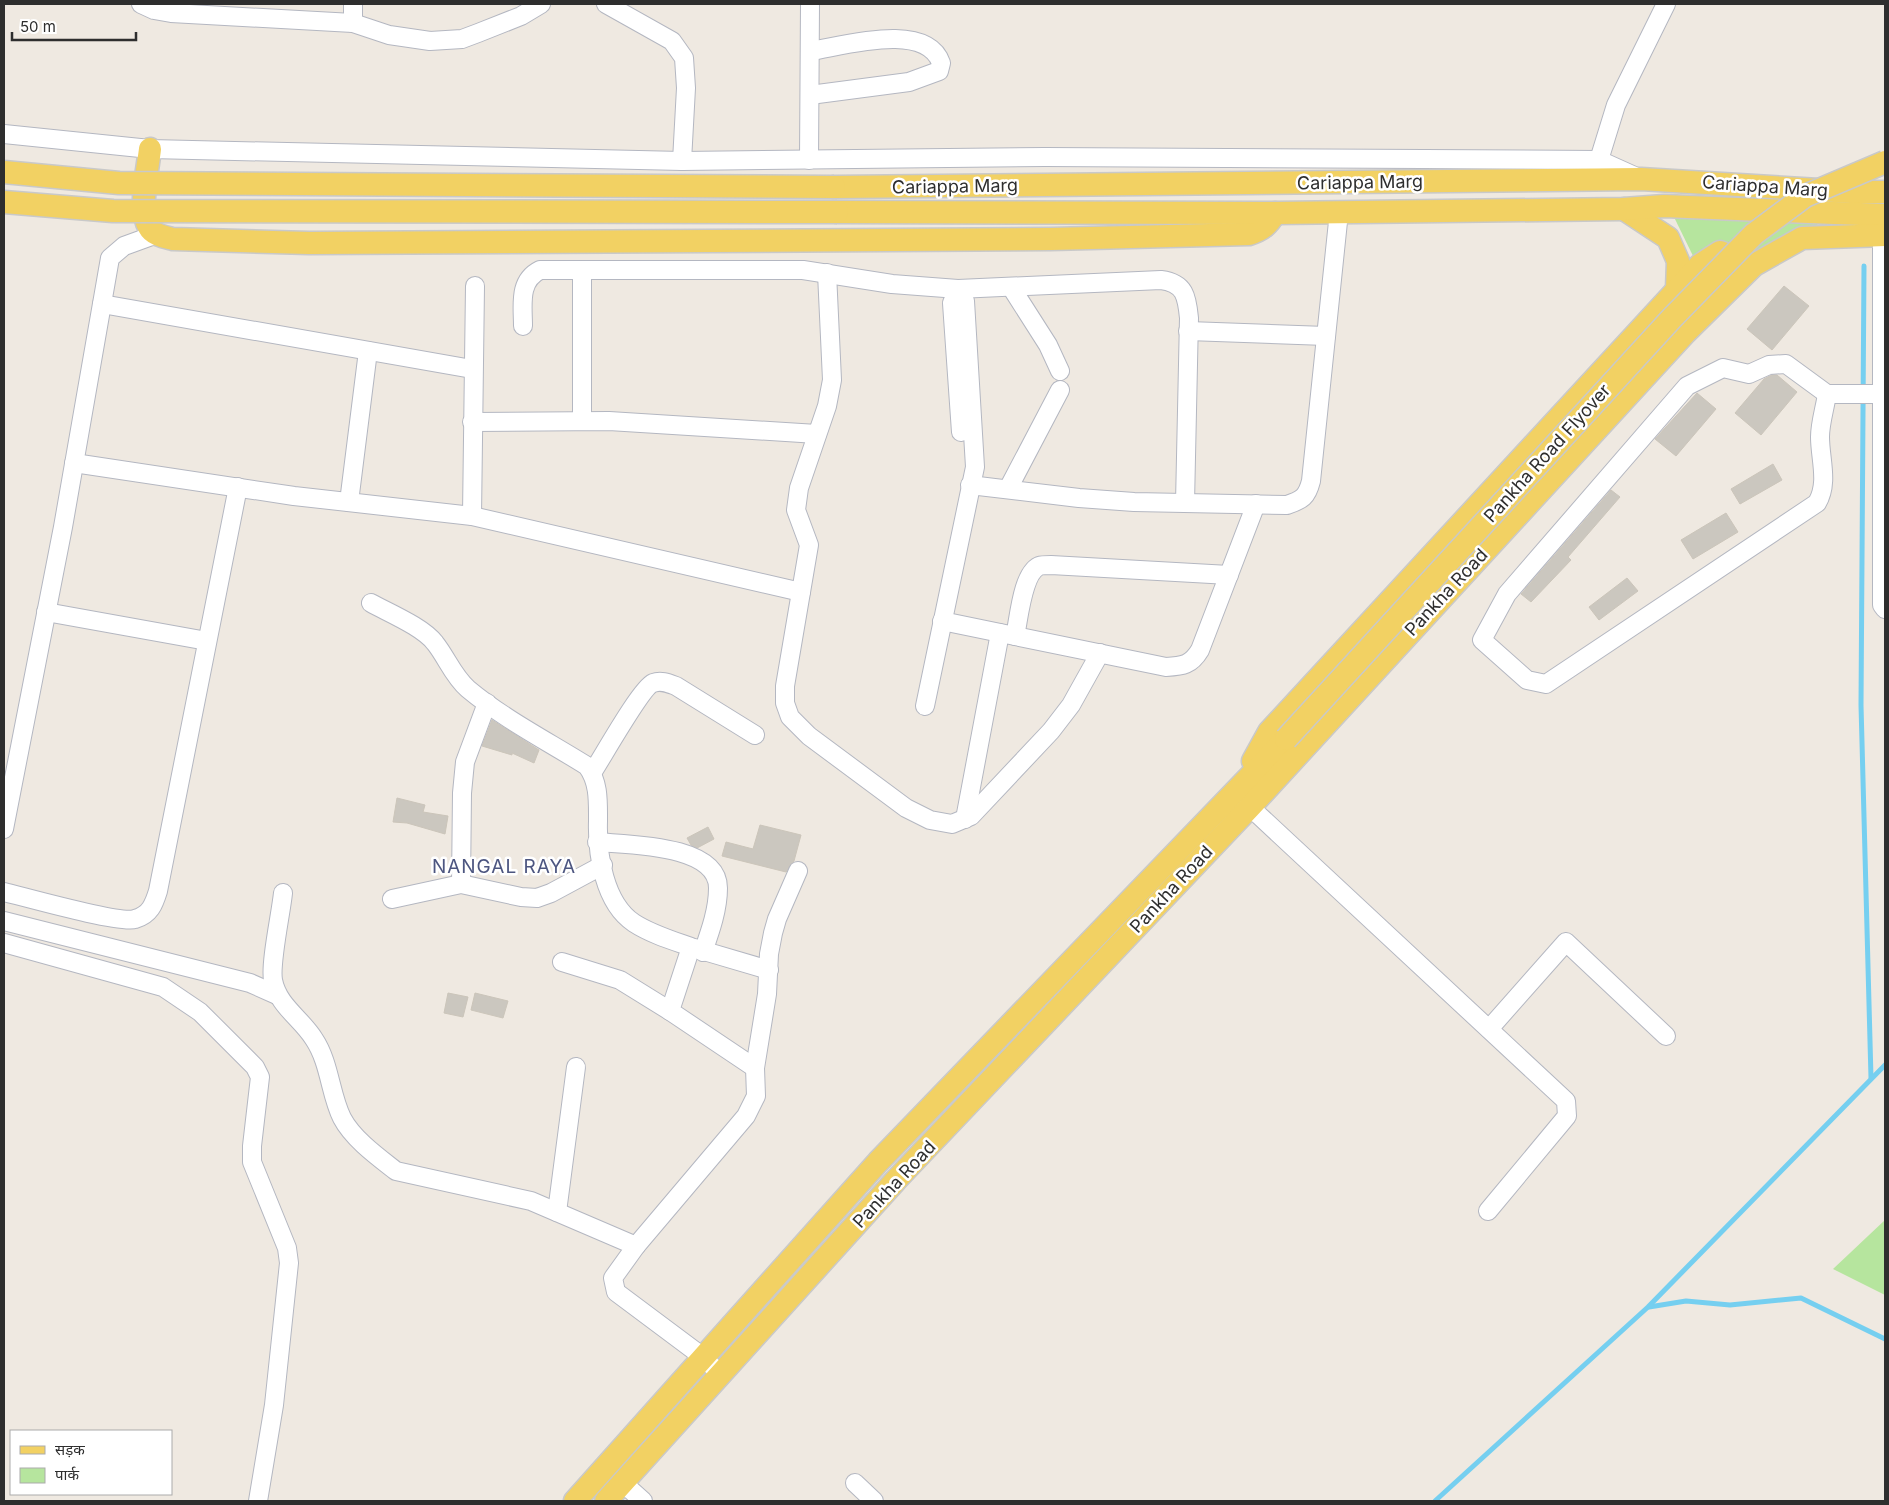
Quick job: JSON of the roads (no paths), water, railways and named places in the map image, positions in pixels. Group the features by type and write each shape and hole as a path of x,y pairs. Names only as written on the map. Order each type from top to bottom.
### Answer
{"main road":[{"path":"150,149 144,207 148,227 157,234 173,239 309,242 1051,238 1249,234 1260,230 1276,213"},
{"name":"Pankha Road Flyover","path":"1240,785 1286,739 1672,318 1754,234 1805,196 1885,162"},
{"name":"Cariappa Marg","path":"4,172 119,183 834,187 1641,179 1852,192 1885,192"},
{"name":"Cariappa Marg","path":"4,202 113,211 1276,213 1624,209 1664,206 1883,225"},
{"path":"1624,209 1668,238 1678,261 1677,290"},
{"name":"Pankha Road","path":"606,1501 896,1180 1250,807 1685,333 1754,266 1802,238 1883,225"},
{"path":"1240,785 1269,732 1704,261 1720,252 1737,259 1741,267 1739,280"},
{"name":"Pankha Road","path":"575,1501 878,1162 1240,785"}],"street":[{"path":"141,4 154,10 171,13 353,23 389,35 430,41 462,39 508,22 541,4"},
{"path":"353,23 354,4"},
{"path":"606,4 672,40 684,58 686,88 682,161"},
{"path":"809,160 810,4"},
{"path":"1599,160 1616,105 1666,4"},
{"path":"810,51 905,38 922,42 933,48 942,62 940,71 909,82 810,95"},
{"path":"4,134 150,149 682,161 1045,157 1599,160 1641,179"},
{"path":"970,485 1079,498 1185,503 1287,505 1302,500 1308,494 1311,481 1339,212"},
{"path":"1883,225 1882,605 1885,610"},
{"path":"4,830 74,463 110,258 114,252 133,241 157,234"},
{"path":"523,326 525,284 531,274 540,270 803,270 892,284 958,289 1161,280 1173,282 1183,290 1187,300 1185,503"},
{"path":"582,270 582,421"},
{"path":"827,273 832,380 826,406 799,488 796,510 809,545 785,686 785,703 790,718 808,736 906,808 930,820 952,824 971,816 1051,731 1071,705 1100,653"},
{"path":"472,516 472,369 475,286"},
{"path":"1011,287 1048,345 1060,371"},
{"path":"925,706 970,485 964,467 952,303 958,289"},
{"path":"102,304 472,369"},
{"path":"1188,331 1326,336"},
{"path":"349,502 368,351"},
{"path":"1827,394 1820,435 1824,484 1822,494 1817,503 1546,684 1527,680 1482,640 1507,594 1687,386 1723,368 1749,374 1769,364 1786,364 1827,394 1884,394"},
{"path":"1008,489 1060,390"},
{"path":"472,422 582,421 687,424 817,434"},
{"path":"74,463 349,502 472,516 801,592"},
{"path":"4,892 114,918 133,920 145,915 153,906 158,891 238,487"},
{"path":"942,621 1166,667 1183,666 1193,662 1200,650 1256,504"},
{"path":"965,819 1008,635 1026,582 1032,572 1039,566 1051,565 1229,575"},
{"path":"371,603 428,635 436,643 450,669 467,688 487,703 586,766 592,774 598,804 597,842 608,887 620,910 633,922 659,936 697,950 768,970"},
{"path":"46,612 207,641"},
{"path":"592,774 641,695 652,684 663,681 676,686 755,735"},
{"path":"461,884 462,793 465,762 487,703"},
{"path":"1250,807 1566,1101 1567,1116 1488,1211"},
{"path":"597,842 669,848 701,862 714,872 718,886 716,909 670,1011"},
{"path":"392,899 461,884 521,897 538,898 551,894 603,865"},
{"path":"721,1375 703,1357 616,1292 613,1278 636,1246 746,1116 756,1096 755,1068 768,994 769,954 777,919 798,871"},
{"path":"277,995 273,978 283,893"},
{"path":"4,922 250,983 277,995 314,1038 329,1069 342,1117 351,1130 396,1171 531,1201 636,1246"},
{"path":"1489,1029 1566,942 1666,1036"},
{"path":"4,943 163,987 200,1012 255,1067 260,1077 252,1162 286,1248 290,1263 274,1405 258,1501"},
{"path":"562,962 620,980 755,1068"},
{"path":"557,1212 576,1067"},
{"path":"623,1483 643,1501"},
{"path":"855,1483 874,1501"}],"waterway":[{"path":"1864,266 1861,705 1871,1078"},
{"path":"1435,1501 1648,1307 1885,1065"},
{"path":"1649,1307 1686,1301 1730,1305 1801,1298 1885,1339"}],"district":[{"name":"NANGAL RAYA","path":"504,866"}]}
